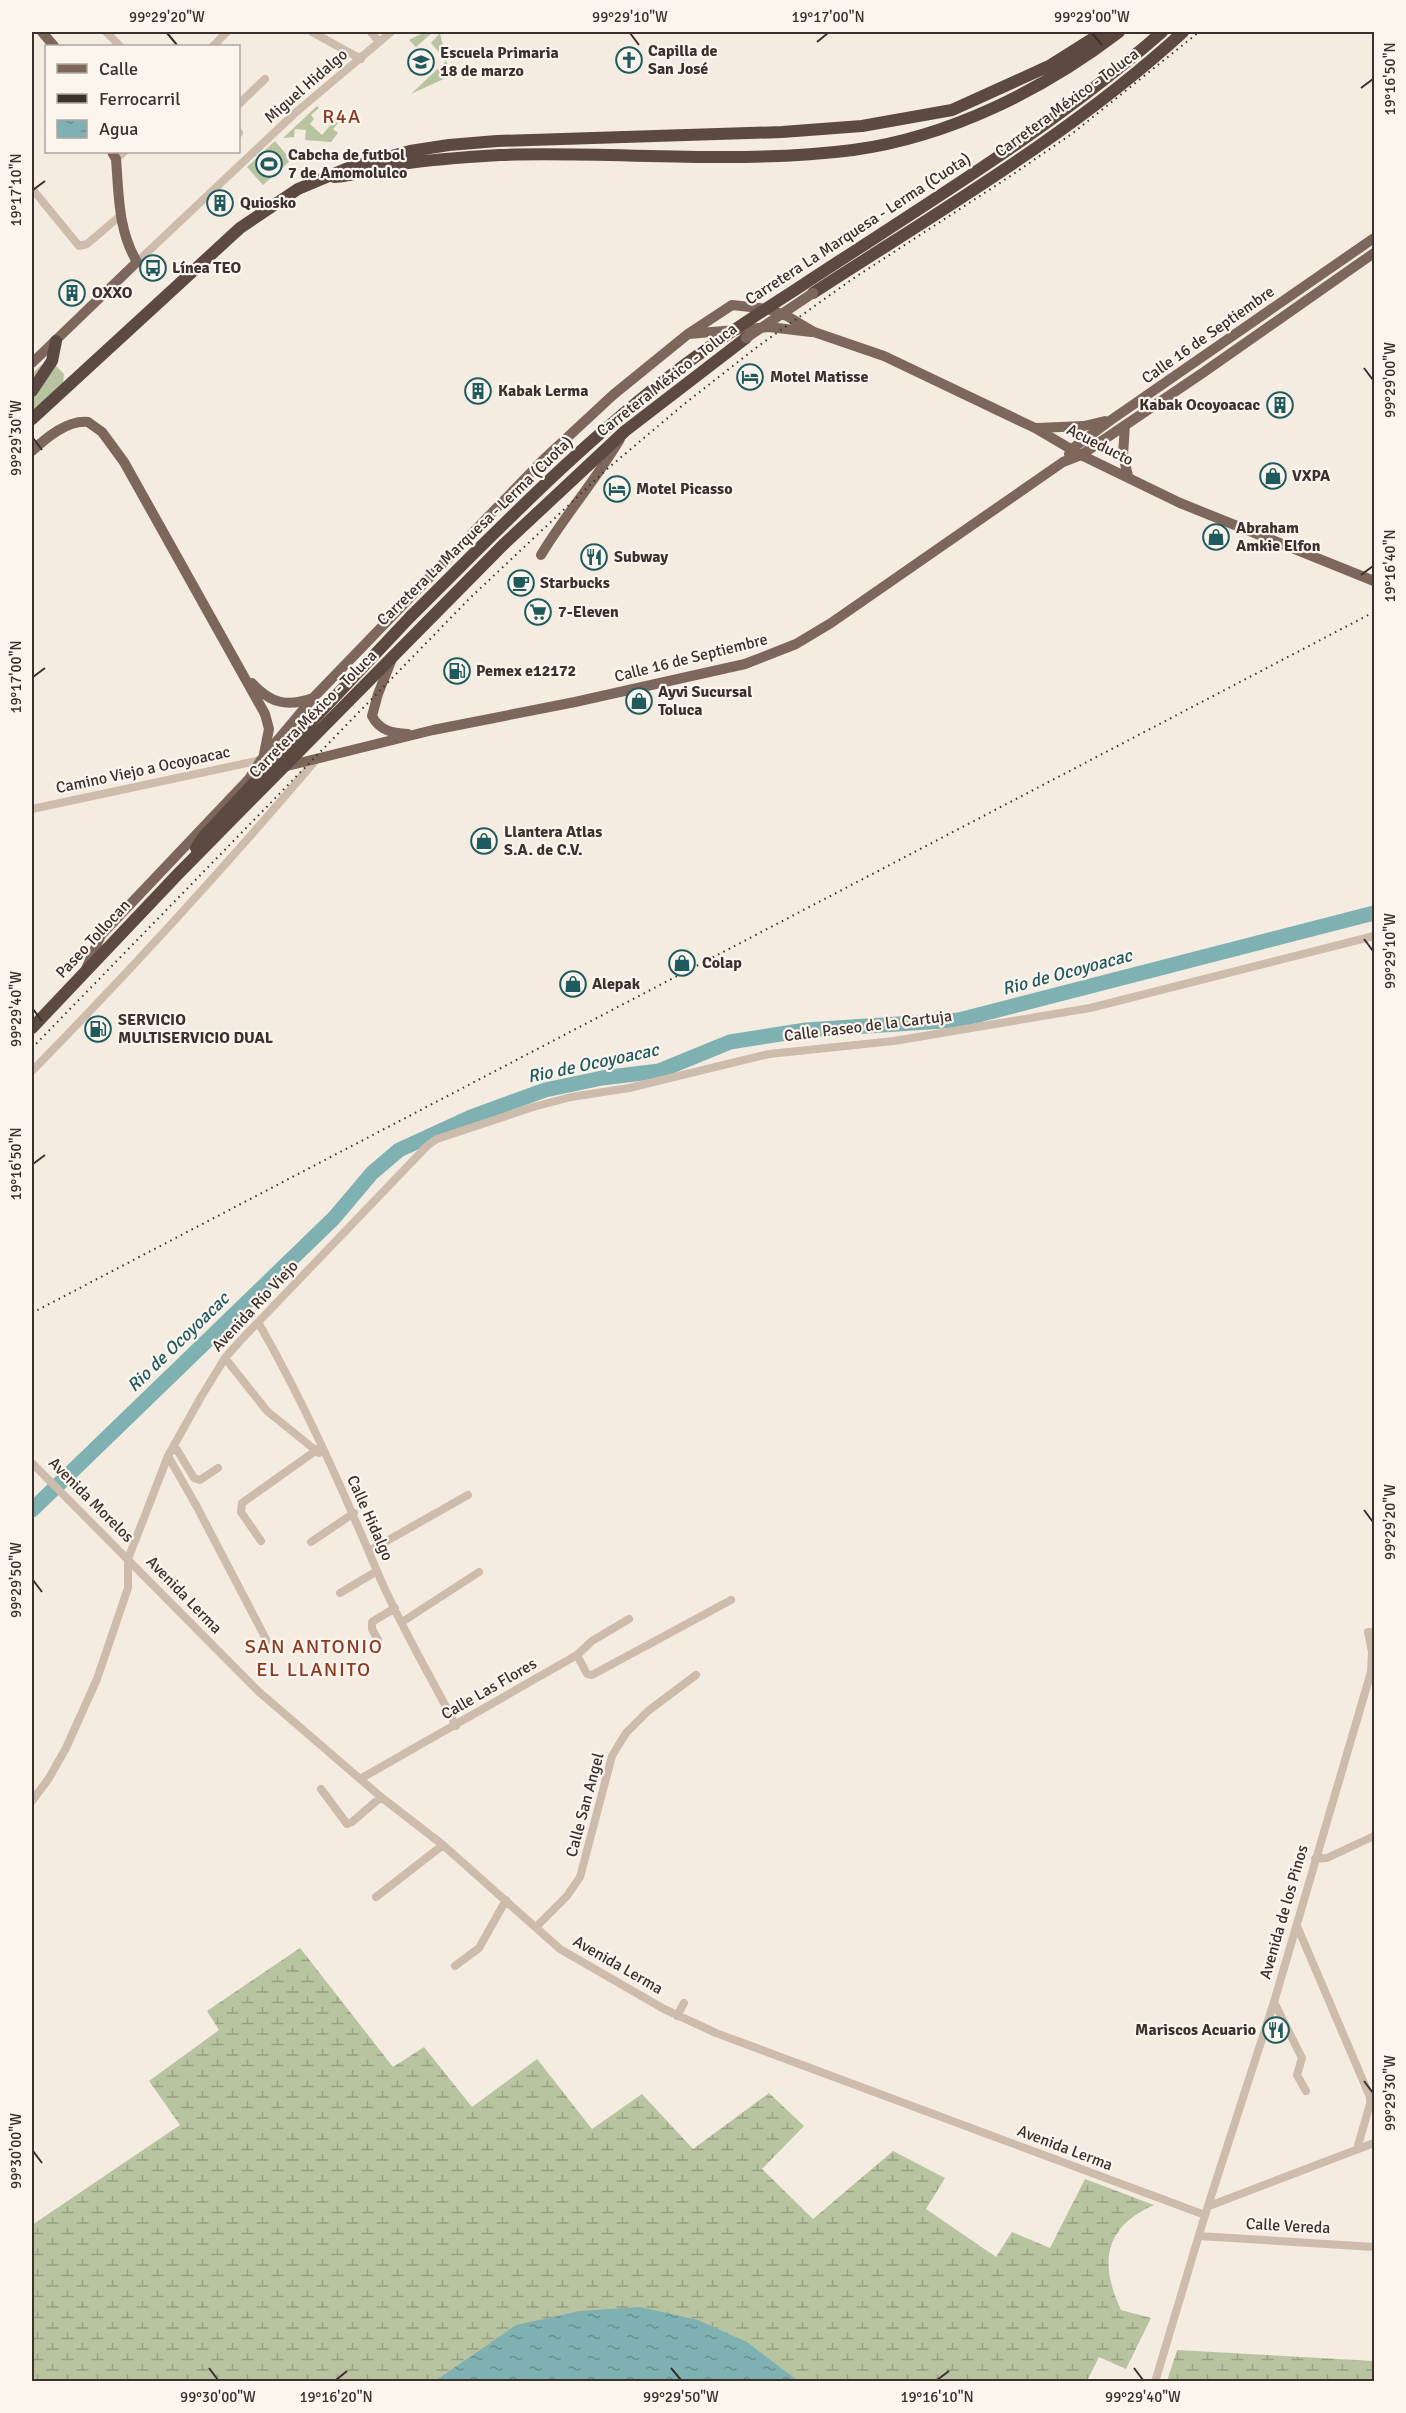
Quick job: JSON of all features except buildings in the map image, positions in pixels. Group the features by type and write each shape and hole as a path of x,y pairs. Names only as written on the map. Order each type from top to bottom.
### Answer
{"highway":[{"path":"32,419 240,228 284,198 320,179 380,158 449,145 497,141 782,132 862,126 952,110 1050,66 1103,32"},
{"path":"320,179 352,176 427,160 481,156 579,154 753,156 854,149 937,129 1002,104 1059,72 1119,32"},
{"name":"Carretera La Marquesa - Lerma (Cuota)","path":"178,874 204,836 395,633 567,462 623,414 679,369 747,321 1030,136 1118,70 1162,32"},
{"name":"Carretera México - Toluca","path":"813,293 1072,123 1150,63 1183,32"},
{"name":"Carretera México - Toluca","path":"178,874 503,546 625,431 747,338"},
{"path":"32,391 52,361 56,340"},
{"name":"Paseo Tollocan","path":"32,1028 178,874"}],"main road":[{"path":"42,32 53,45"},
{"path":"32,363 137,262 126,244 120,216 117,154"},
{"name":"Calle 16 de Septiembre","path":"283,768 417,735 745,664 796,645 1062,462 1111,420 1374,238"},
{"name":"Calle 16 de Septiembre","path":"1077,451 1125,425 1214,366 1374,253"},
{"name":"Carretera México - Toluca","path":"747,338 813,293"},
{"path":"85,972 101,935 249,779 261,760 313,698 543,460 613,395 688,334 732,305 768,309 787,316 814,332"},
{"path":"688,334 770,327 814,332"},
{"name":"Acueducto","path":"814,332 884,356 1035,428 1151,489 1211,516 1374,581"},
{"path":"1035,428 1084,426 1111,420"},
{"path":"32,451 56,432 72,424 88,422 102,432 124,462 265,714 269,729 267,744 261,760"},
{"path":"1125,425 1123,456 1128,476"},
{"path":"541,555 558,527 604,466 625,431"},
{"path":"393,656 372,716 376,724 386,731 417,735"},
{"path":"243,672 256,687 280,702 297,704 313,698"}],"street":[{"path":"106,32 119,45"},
{"path":"214,45 226,32"},
{"path":"312,32 361,59"},
{"path":"371,32 379,42"},
{"name":"Miguel Hidalgo","path":"137,262 294,114 391,32"},
{"path":"240,103 265,79"},
{"path":"34,191 79,246 87,244 120,216"},
{"name":"Camino Viejo a Ocoyoacac","path":"32,809 261,760"},
{"path":"32,1071 242,848 316,760"},
{"name":"Calle Paseo de la Cartuja","path":"437,1139 533,1107 571,1097 630,1088 769,1054 894,1041 1090,1008 1374,936"},
{"name":"Avenida Río Viejo","path":"32,1801 49,1778 66,1748 97,1679 128,1588 129,1559 168,1456 225,1358 391,1185 411,1161 437,1139"},
{"path":"258,1322 298,1394 318,1448"},
{"path":"225,1358 267,1411 318,1448"},
{"path":"174,1445 195,1478 200,1480 218,1468"},
{"path":"261,1541 241,1512 242,1503 318,1448"},
{"name":"Calle Hidalgo","path":"318,1448 325,1456 354,1514 377,1571 456,1726"},
{"path":"168,1456 267,1641"},
{"name":"Avenida Morelos","path":"32,1463 129,1559"},
{"path":"369,1551 468,1495"},
{"path":"311,1542 354,1514"},
{"name":"Avenida Lerma","path":"129,1559 258,1690 381,1797 443,1845 537,1926 560,1949 677,2016 716,2033 1205,2216"},
{"path":"340,1593 377,1571"},
{"path":"402,1622 480,1572"},
{"path":"577,1655 587,1674 592,1675 730,1600"},
{"path":"378,1640 372,1629 372,1622 395,1608"},
{"name":"Calle Las Flores","path":"360,1779 577,1655 591,1641 629,1619"},
{"name":"Avenida de los Pinos","path":"1155,2382 1297,1926 1371,1672 1372,1652 1368,1632 1374,1632"},
{"name":"Calle San Angel","path":"537,1926 567,1896 580,1877 612,1756 626,1733 648,1711 696,1675"},
{"path":"321,1789 347,1824 381,1797"},
{"path":"1315,1859 1327,1858 1374,1836"},
{"path":"376,1897 443,1845"},
{"path":"455,1966 479,1948 506,1900"},
{"path":"1297,1926 1370,2097 1358,2150"},
{"path":"1274,2002 1302,2058 1297,2075 1306,2091"},
{"path":"677,2016 684,2003"},
{"path":"1209,2206 1374,2143"},
{"name":"Calle Vereda","path":"1199,2236 1374,2247"}],"green space":[{"path":"425,32 433,32 416,47 409,40"},
{"path":"440,33 450,76 411,94 446,61 431,43"},
{"path":"317,106 319,108 311,115 314,119 310,124 322,135 335,120 338,123 333,129 338,133 331,142 305,140 306,130 295,129 294,137 283,138"},
{"name":"Cabcha de futbol 7 de Amomolulco","path":"275,141 291,160 263,185 247,167"},
{"path":"41,365 56,366 64,374 63,383 32,415 32,374"},
{"path":"300,1948 393,2067 424,2047 472,2107 537,2059 592,2129 642,2094 693,2149 769,2093 804,2126 762,2169 813,2219 893,2151 945,2178 926,2209 996,2257 1012,2232 1050,2248 1085,2179 1154,2205 1137,2214 1116,2235 1110,2248 1109,2262 1114,2293 1121,2310 1151,2318 1126,2369 1099,2357 1087,2381 798,2381 778,2368 445,2377 435,2381 32,2382 32,2225 180,2125 149,2081 219,2030 207,2011"},
{"path":"1177,2350 1374,2361 1374,2381 1167,2381"}],"water":[{"path":"640,2307 698,2320 747,2342 798,2381 435,2381 516,2325 580,2311"}],"waterway":[{"name":"Rio de Ocoyoacac","path":"32,1510 334,1218 372,1173 399,1150 471,1117 545,1090 602,1078 659,1071 730,1042 806,1030 959,1020 1374,913"}],"railway":[{"path":"32,1048 470,598 606,470 757,347 854,278 1073,133 1199,32"},
{"path":"32,1313 1374,612"}],"place":[{"name":"Capilla de San José","path":"629,60"},
{"name":"Escuela Primaria 18 de marzo","path":"421,62"},
{"name":"Cabcha de futbol 7 de Amomolulco","path":"269,164"},
{"name":"Quiosko","path":"220,203"},
{"name":"Línea TEO","path":"153,268"},
{"name":"OXXO","path":"72,293"},
{"name":"Motel Matisse","path":"750,377"},
{"name":"Kabak Lerma","path":"478,391"},
{"name":"Kabak Ocoyoacac","path":"1280,405"},
{"name":"VXPA","path":"1273,476"},
{"name":"Motel Picasso","path":"617,489"},
{"name":"Abraham Amkie Elfon","path":"1216,537"},
{"name":"Subway","path":"594,557"},
{"name":"Starbucks","path":"521,583"},
{"name":"7-Eleven","path":"538,612"},
{"name":"Pemex e12172","path":"457,671"},
{"name":"Ayvi Sucursal Toluca","path":"639,701"},
{"name":"Llantera Atlas S.A. de C.V.","path":"484,841"},
{"name":"Colap","path":"682,963"},
{"name":"Alepak","path":"573,984"},
{"name":"SERVICIO MULTISERVICIO DUAL","path":"98,1029"},
{"name":"Mariscos Acuario","path":"1276,2030"}],"district":[{"name":"R4A","path":"342,116"},
{"name":"SAN ANTONIO EL LLANITO","path":"314,1658"}]}
